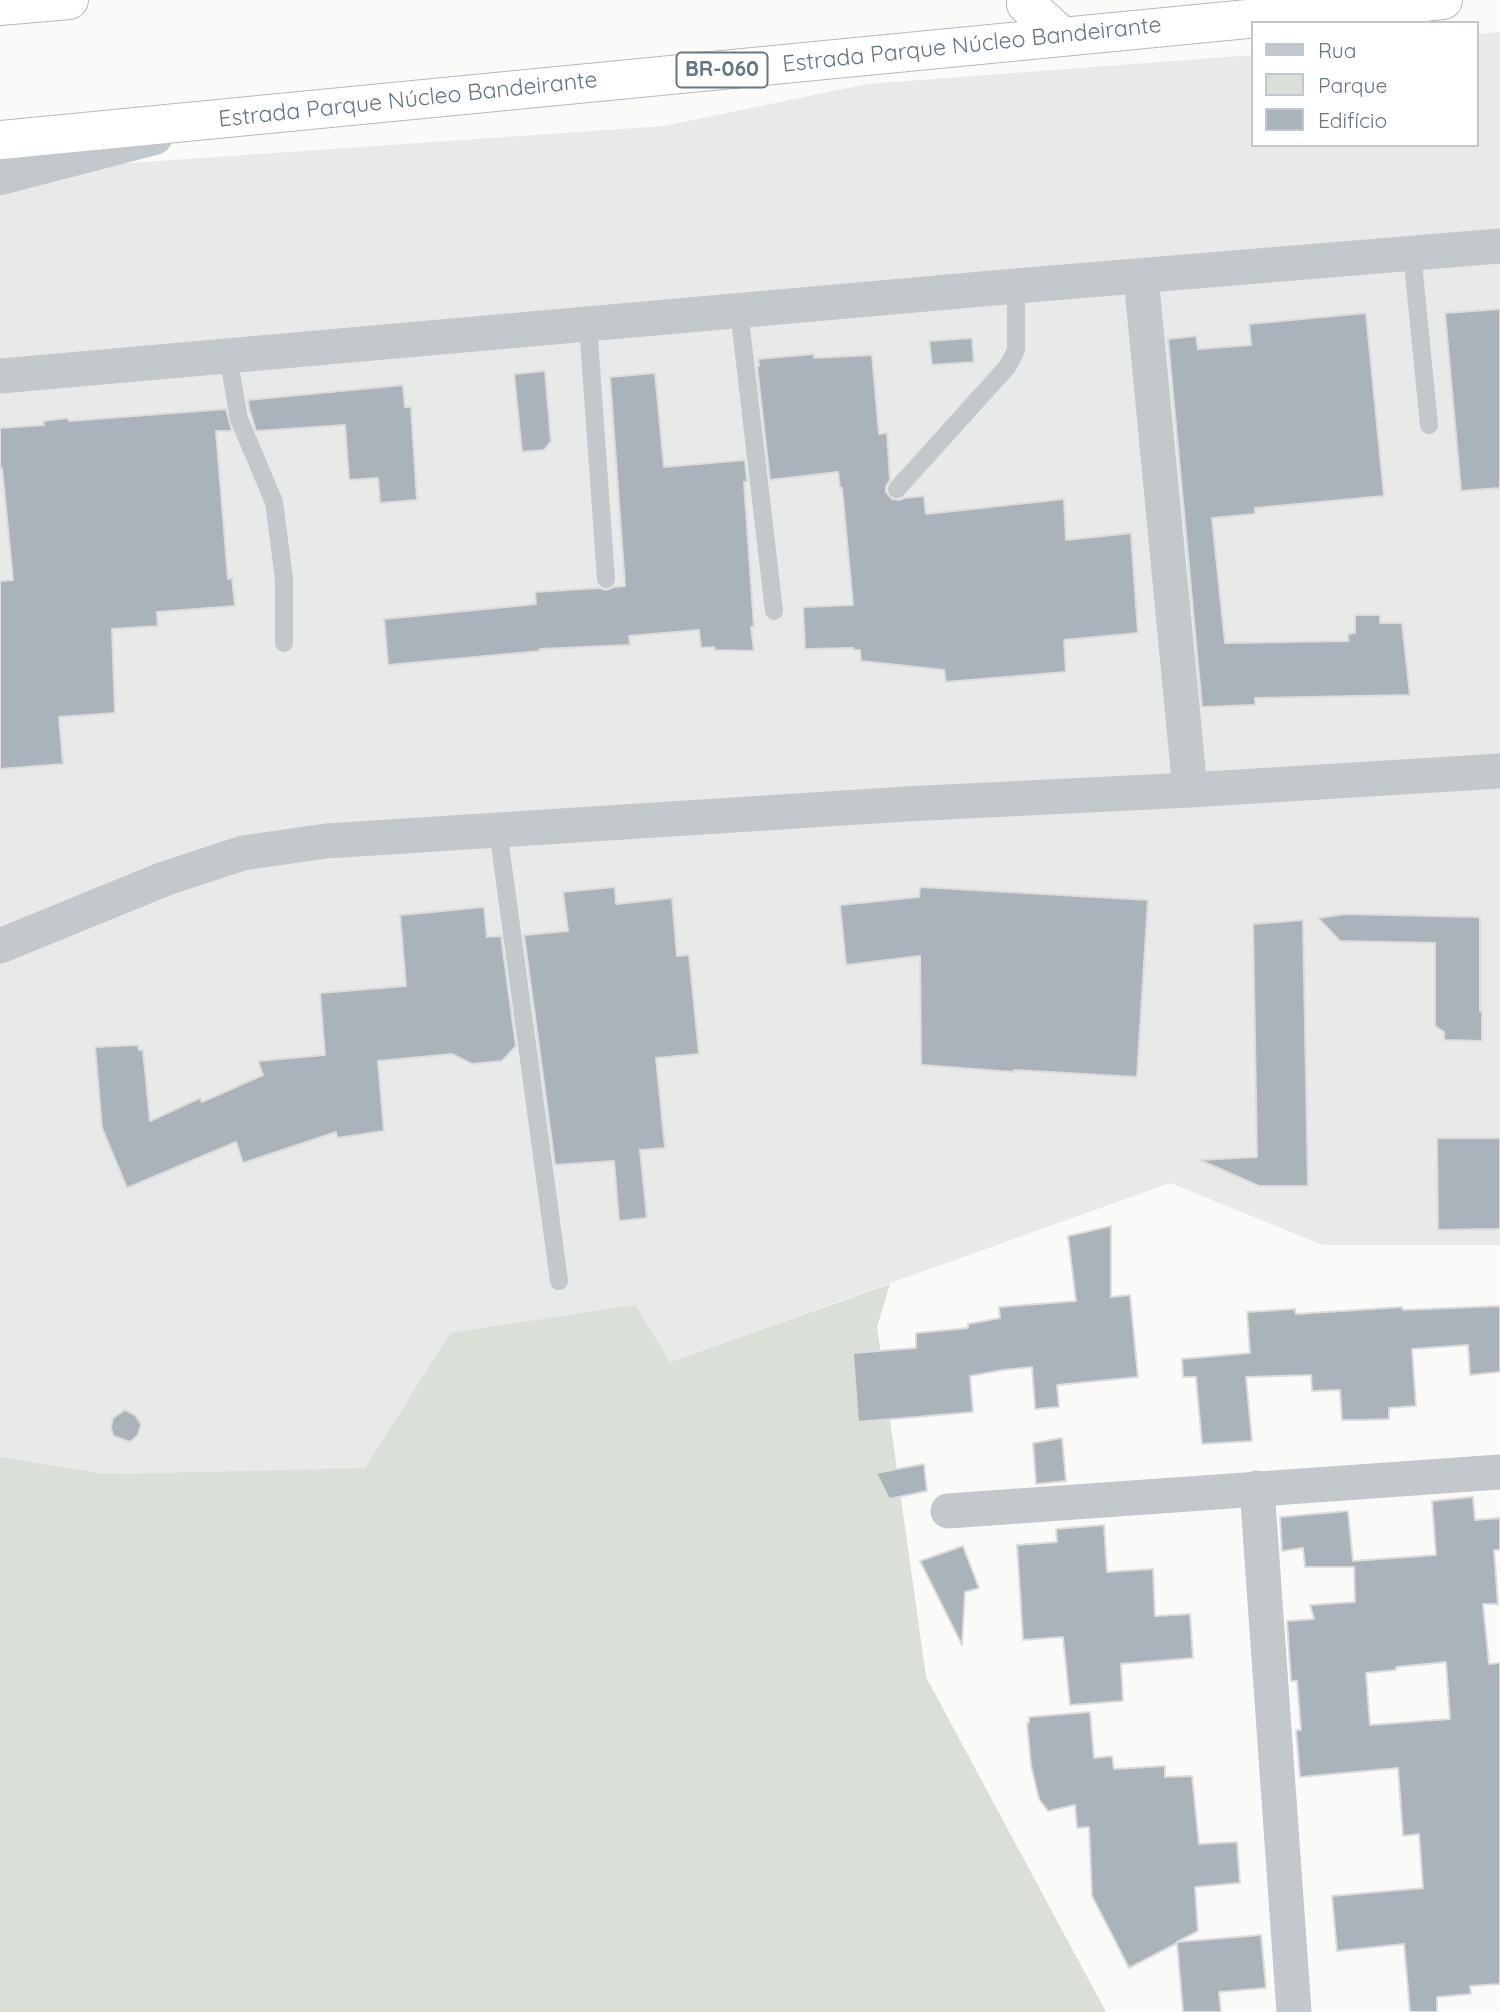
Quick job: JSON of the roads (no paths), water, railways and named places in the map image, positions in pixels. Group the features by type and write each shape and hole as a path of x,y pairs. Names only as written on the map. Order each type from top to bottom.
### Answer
{"highway":[{"path":"0,6 69,0"},
{"path":"1026,0 1026,4 1063,37"},
{"name":"Estrada Parque Núcleo Bandeirante","path":"0,140 1443,0"}],"street":[{"path":"0,176 225,118"},
{"path":"0,376 1500,246"},
{"path":"1141,277 1190,790"},
{"path":"0,946 164,878 243,853 326,841 893,805 1500,771"},
{"path":"948,1511 1500,1472"},
{"path":"1257,1488 1294,2012"}],"lane":[{"path":"1412,253 1429,425"},
{"path":"897,489 1008,366 1016,350 1016,286"},
{"path":"739,312 774,611"},
{"path":"589,325 606,579"},
{"path":"228,356 239,419 274,502 284,579 284,643"},
{"path":"498,830 559,1281"}]}
